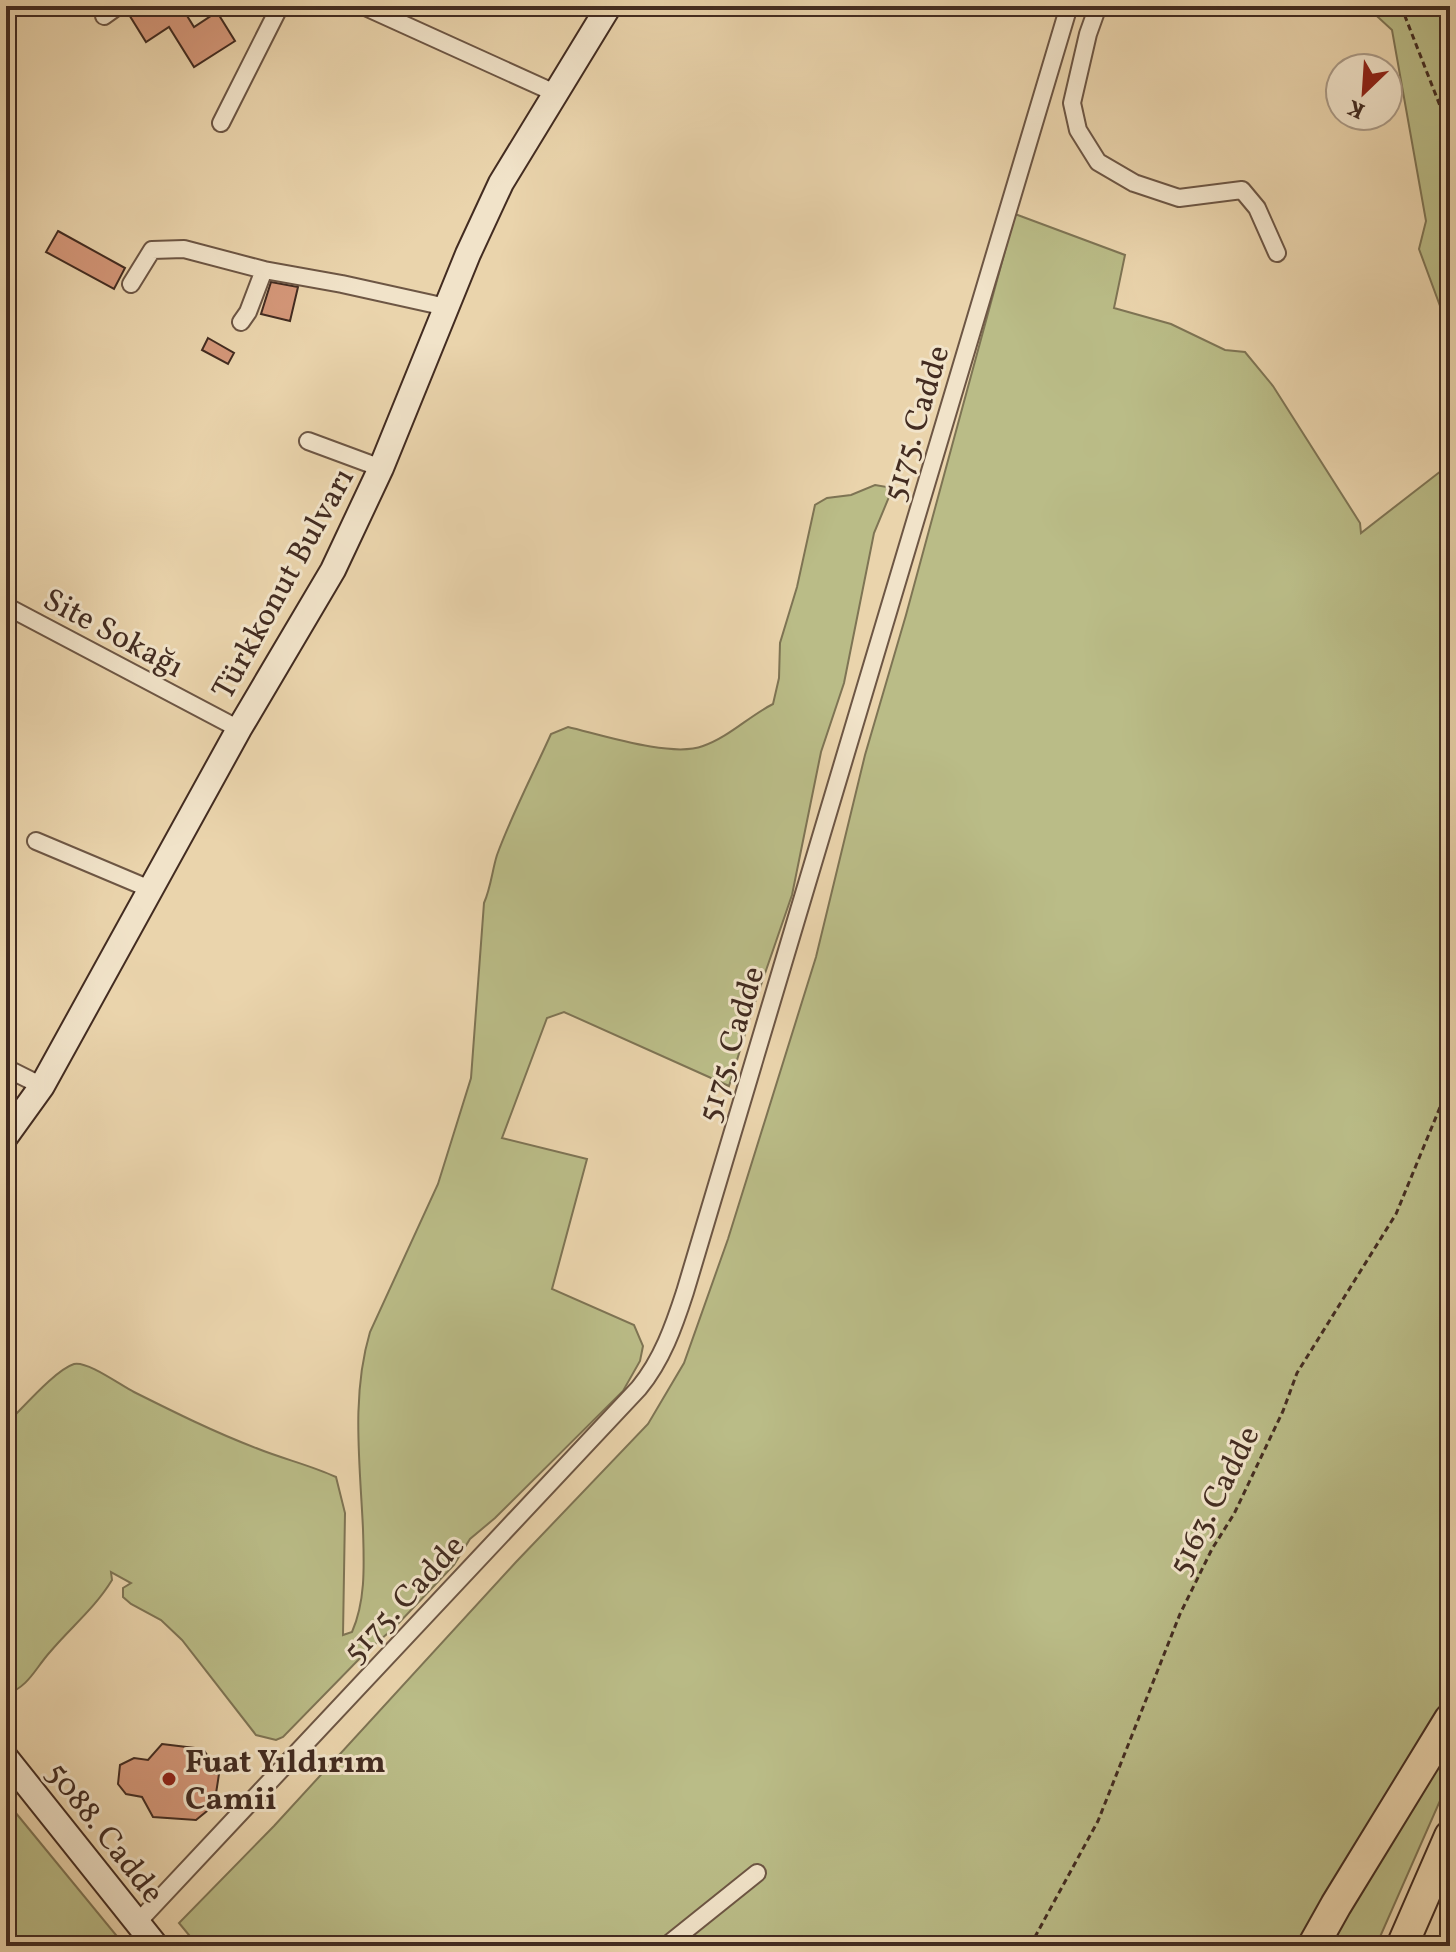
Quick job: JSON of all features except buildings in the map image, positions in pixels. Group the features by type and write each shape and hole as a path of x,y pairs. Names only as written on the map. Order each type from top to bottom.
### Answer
{"highway":[{"path":"1313,1946 1450,1719"},
{"path":"1402,1946 1450,1836"}],"street":[{"path":"104,16 118,6"},
{"path":"221,123 280,6"},
{"path":"363,6 555,93"},
{"name":"Türkkonut Bulvarı","path":"6,1136 42,1086 239,729 333,570 381,468 468,254 501,183 609,6"},
{"name":"5175. Cadde","path":"137,1923 639,1388 657,1361 685,1292 1069,6"},
{"path":"1098,6 1088,34 1072,103 1078,130 1098,162 1134,183 1179,198 1242,190 1257,208 1277,253"},
{"path":"131,284 152,250 184,249 264,270 446,307"},
{"path":"241,322 264,270"},
{"path":"308,441 381,468"},
{"name":"Site Sokağı","path":"6,606 239,729"},
{"path":"36,841 150,889"},
{"path":"6,1068 42,1086"},
{"name":"5088. Cadde","path":"6,1758 156,1946"},
{"path":"666,1946 757,1873"}],"path":[{"path":"1401,6 1444,116 1450,146"},
{"name":"5163. Cadde","path":"1030,1946 1098,1821 1180,1614 1212,1549 1234,1514 1283,1411 1297,1373 1396,1214 1450,1083"}],"green space":[{"path":"1366,6 1450,6 1450,333 1419,249 1426,221 1404,97 1404,52 1396,52 1392,30"},
{"path":"1015,214 1125,255 1114,308 1171,324 1225,350 1245,352 1273,386 1360,523 1361,533 1450,464 1450,1778 1376,1946 198,1946 179,1923 274,1826 516,1562 648,1424 684,1363 728,1239 816,957 865,755"},
{"path":"875,485 887,487 889,497 874,533 844,683 821,752 792,895 729,1086 564,1012 547,1018 502,1138 587,1159 552,1289 634,1325 643,1346 640,1361 623,1391 470,1539 454,1565 283,1737 276,1740 256,1735 182,1640 161,1620 123,1597 123,1588 131,1583 111,1572 112,1580 98,1600 26,1682 6,1695 6,1424 48,1382 74,1364 95,1370 225,1435 336,1477 345,1513 343,1635 352,1632 360,1607 363,1582 358,1430 364,1356 370,1332 438,1184 471,1078 484,903 497,855 516,809 551,734 568,727 637,744 690,749 722,737 773,704 779,678 780,643 797,587 815,505 827,498 851,495"},
{"path":"6,1801 125,1946 6,1946"}],"place":[{"name":"Fuat Yıldırım Camii","path":"169,1779"}]}
